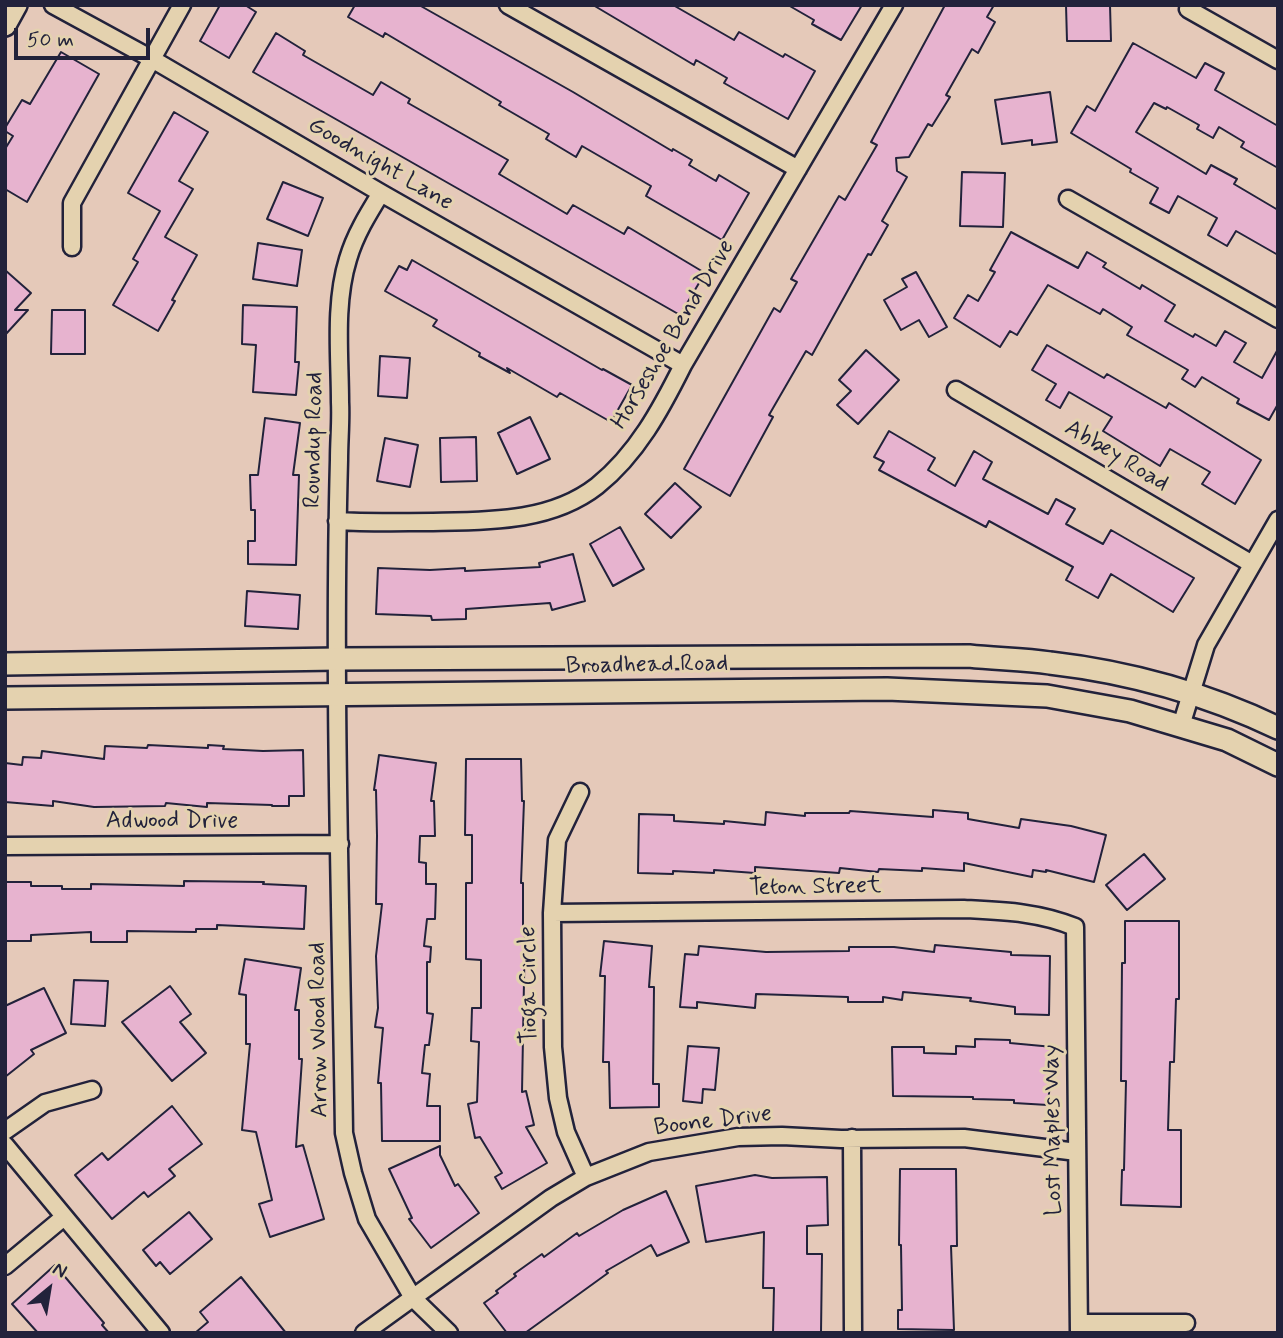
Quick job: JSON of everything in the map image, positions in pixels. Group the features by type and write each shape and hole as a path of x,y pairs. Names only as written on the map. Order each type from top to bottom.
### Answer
{"street":[{"path":"5,24 16,5"},
{"name":"Goodnight Lane","path":"53,5 152,59 683,365"},
{"path":"72,247 72,203 183,5"},
{"path":"508,5 799,169"},
{"name":"Horseshoe Bend Drive","path":"337,521 497,521 535,514 569,502 597,486 627,456 655,420 683,365 894,5"},
{"path":"1188,9 1278,60"},
{"name":"Roundup Road","path":"338,695 337,521 342,292 347,260 362,225 381,193"},
{"path":"1068,199 1278,320"},
{"name":"Abbey Road","path":"957,390 1252,564"},
{"path":"1181,726 1206,645 1277,525"},
{"name":"Broadhead Road","path":"5,664 338,659 969,656 1051,663 1138,679 1239,710 1278,729"},
{"name":"Broadhead Road","path":"5,698 887,689 969,691 1047,696 1130,710 1227,740 1278,765"},
{"name":"Arrow Wood Road","path":"338,695 344,1133 352,1173 367,1219 413,1297 449,1333"},
{"name":"Tioga Circle","path":"580,792 557,841 552,913 553,1047 558,1098 566,1132 586,1177"},
{"name":"Adwood Drive","path":"5,846 340,844"},
{"name":"Teton Street","path":"552,913 964,909 1021,912 1053,918 1075,927"},
{"name":"Lost Maples Way","path":"1075,927 1079,1328"},
{"path":"5,1131 45,1103 92,1090"},
{"name":"Boone Drive","path":"365,1333 551,1198 586,1177 649,1152 738,1137 964,1138 1077,1152"},
{"path":"852,1138 853,1333"},
{"path":"5,1146 161,1333"},
{"path":"5,1266 64,1217"},
{"path":"1079,1328 1186,1323"}],"building":[{"path":"220,5 245,5 256,12 229,58 200,41"},
{"path":"355,5 419,5 692,160 689,165 716,181 719,175 749,193 722,240 646,196 651,186 582,146 576,157 546,139 549,134 499,105 501,102 385,33 383,37 348,17"},
{"path":"593,5 673,5 734,40 739,32 783,57 785,54 815,71 788,119 724,83 727,78 696,60 694,65"},
{"path":"788,5 862,5 841,40 812,24 814,20"},
{"path":"945,5 994,5 987,17 995,22 978,53 972,49 946,95 950,97 932,126 928,124 909,157 896,158 897,171 907,177 882,221 888,225 871,255 868,254 812,355 806,351 769,415 773,417 730,496 684,469 774,308 780,312 797,282 791,279 839,196 845,200 877,145 871,142"},
{"path":"1066,5 1110,5 1111,41 1067,41"},
{"path":"276,33 305,51 303,55 373,95 381,82 410,99 408,103 508,160 499,174 567,214 573,205 624,234 628,227 705,273 680,315 253,72"},
{"path":"1133,43 1196,78 1205,63 1224,73 1215,90 1278,126 1278,168 1241,147 1244,142 1219,127 1213,138 1197,129 1199,125 1167,107 1166,109 1154,103 1136,132 1206,174 1211,165 1237,179 1234,184 1278,210 1278,255 1236,231 1227,246 1208,235 1217,218 1178,196 1169,213 1150,203 1158,188 1071,133 1087,106 1095,111"},
{"path":"61,52 99,74 27,202 5,189 5,149 13,136 5,131 5,128 22,100 30,104"},
{"path":"1050,92 1057,142 1032,145 1032,140 1002,144 995,100"},
{"path":"174,112 208,132 179,181 193,189 165,237 197,255 158,331 113,305 138,262 133,259 160,211 128,193"},
{"path":"962,172 1005,173 1003,227 960,226"},
{"path":"283,182 323,198 308,236 267,219"},
{"path":"1011,232 1078,268 1087,252 1106,263 1103,267 1140,289 1142,285 1175,305 1165,321 1193,337 1195,334 1216,346 1225,331 1246,343 1234,362 1262,378 1278,349 1278,404 1269,420 1237,403 1239,399 1202,377 1195,387 1182,379 1188,370 1127,335 1132,327 1103,309 1100,314 1048,285 1017,335 1010,331 1000,347 954,318 968,295 978,301 995,272 990,270"},
{"path":"258,243 302,250 297,286 253,279"},
{"path":"412,260 632,385 611,422 560,393 557,397 507,368 510,373 479,356 480,353 433,326 437,320 385,291 399,266 407,270"},
{"path":"5,270 31,293 15,310 28,310 5,335"},
{"path":"916,272 947,327 929,337 919,320 901,330 884,300 907,287 902,279"},
{"path":"243,305 297,307 295,362 299,362 296,395 253,392 256,345 242,344"},
{"path":"52,310 85,310 85,354 51,354"},
{"path":"1047,345 1104,378 1107,374 1166,408 1169,403 1261,460 1235,504 1202,484 1210,472 1170,449 1160,466 1103,431 1112,417 1069,392 1060,408 1046,400 1056,384 1032,370"},
{"path":"866,350 899,380 858,424 837,405 851,391 839,380"},
{"path":"380,356 410,358 407,398 378,396"},
{"path":"530,417 550,459 517,474 498,433"},
{"path":"265,418 300,423 293,475 299,475 296,565 248,564 248,541 255,541 255,510 251,510 250,475 258,475"},
{"path":"889,431 935,458 928,470 955,486 974,451 992,462 983,479 1048,514 1056,499 1075,509 1066,524 1103,544 1111,530 1194,578 1173,612 1111,574 1098,598 1066,580 1073,567 989,521 986,527 879,470 884,462 874,457"},
{"path":"476,437 477,481 441,482 440,438"},
{"path":"385,438 418,445 410,487 377,481"},
{"path":"675,483 701,507 671,538 645,514"},
{"path":"620,527 644,569 613,586 590,544"},
{"path":"573,554 585,601 552,610 550,603 466,609 466,619 432,620 431,616 376,614 378,568 465,568 465,571 540,567 539,563"},
{"path":"247,591 300,595 298,629 245,626"},
{"path":"148,745 208,748 208,745 224,746 223,749 263,751 303,750 304,796 289,796 289,806 207,803 207,807 166,803 165,806 94,807 53,801 53,806 5,802 5,763 22,765 23,757 41,758 42,751 104,759 105,746 147,748"},
{"path":"379,755 436,763 431,801 434,801 435,836 420,836 419,862 426,863 426,884 436,884 435,919 427,919 424,946 431,947 430,962 427,962 427,1013 433,1014 429,1045 425,1045 422,1073 430,1074 427,1106 440,1106 440,1141 382,1141 381,1083 378,1083 383,1028 375,1027 378,1008 376,956 382,904 376,904 377,836 374,790"},
{"path":"466,759 521,759 524,801 521,883 525,926 522,1092 526,1091 534,1125 526,1127 547,1163 502,1189 495,1177 502,1173 480,1137 475,1138 468,1104 477,1102 479,1042 471,1041 472,1008 481,1008 481,960 466,959 466,883 472,883 472,835 465,835"},
{"path":"933,810 968,813 968,819 1019,828 1021,819 1071,826 1106,835 1094,882 1046,870 1033,870 1032,877 964,863 964,871 922,868 922,871 879,869 878,872 840,868 839,873 755,867 755,873 714,870 714,873 638,873 639,814 674,815 674,821 724,824 724,821 765,825 766,812 805,816 805,813 850,811 933,817"},
{"path":"1144,854 1165,879 1127,910 1106,885"},
{"path":"184,881 264,882 263,884 306,886 304,929 217,925 217,929 196,929 196,932 127,931 127,942 91,942 91,932 31,935 31,941 5,941 5,882 31,882 31,886 62,886 62,889 91,889 91,884 184,886"},
{"path":"1125,921 1179,921 1179,999 1176,999 1174,1062 1170,1062 1168,1130 1181,1130 1181,1207 1121,1205 1126,1081 1121,1081"},
{"path":"604,941 652,946 649,987 654,987 653,1084 659,1084 659,1107 610,1108 609,1062 603,1062 605,976 600,976"},
{"path":"935,945 1011,952 1011,955 1050,956 1049,1015 1015,1014 1015,1007 970,1001 971,998 903,992 902,1000 883,997 883,1002 848,1002 848,997 756,994 755,1008 697,1002 697,1008 680,1007 685,954 698,955 699,946 766,952 849,951 849,947 894,947 934,952"},
{"path":"245,959 301,968 295,1010 299,1010 299,1059 302,1059 296,1147 303,1145 324,1219 270,1237 259,1204 272,1200 256,1132 242,1130 250,1044 246,1044 246,995 239,994"},
{"path":"74,980 108,981 105,1026 71,1024"},
{"path":"170,986 191,1014 180,1022 206,1053 172,1081 122,1022"},
{"path":"44,988 66,1033 31,1050 34,1054 5,1077 5,1006"},
{"path":"975,1039 1010,1040 1010,1043 1053,1047 1048,1105 973,1097 893,1096 892,1047 924,1047 924,1053 956,1054 956,1046 975,1047"},
{"path":"688,1046 719,1048 715,1090 703,1089 702,1103 683,1101"},
{"path":"172,1106 202,1144 169,1169 175,1176 148,1197 144,1192 112,1219 75,1175 102,1153 108,1160"},
{"path":"440,1146 440,1155 455,1186 458,1184 479,1213 431,1248 409,1219 412,1218 389,1169"},
{"path":"900,1169 956,1169 957,1246 951,1246 954,1330 898,1329 898,1310 902,1310"},
{"path":"755,1175 772,1178 827,1177 828,1225 807,1226 807,1254 822,1254 821,1333 773,1333 774,1288 763,1288 764,1232 706,1242 696,1186"},
{"path":"666,1191 689,1242 657,1256 651,1245 606,1271 608,1273 525,1333 507,1333 484,1303 516,1276 514,1274 542,1254 544,1257 577,1233 579,1236 623,1210"},
{"path":"189,1212 212,1239 170,1274 160,1262 156,1266 143,1250"},
{"path":"55,1265 104,1323 102,1325 109,1333 38,1333 12,1304"},
{"path":"241,1277 286,1333 195,1333 208,1322 200,1312"}]}
